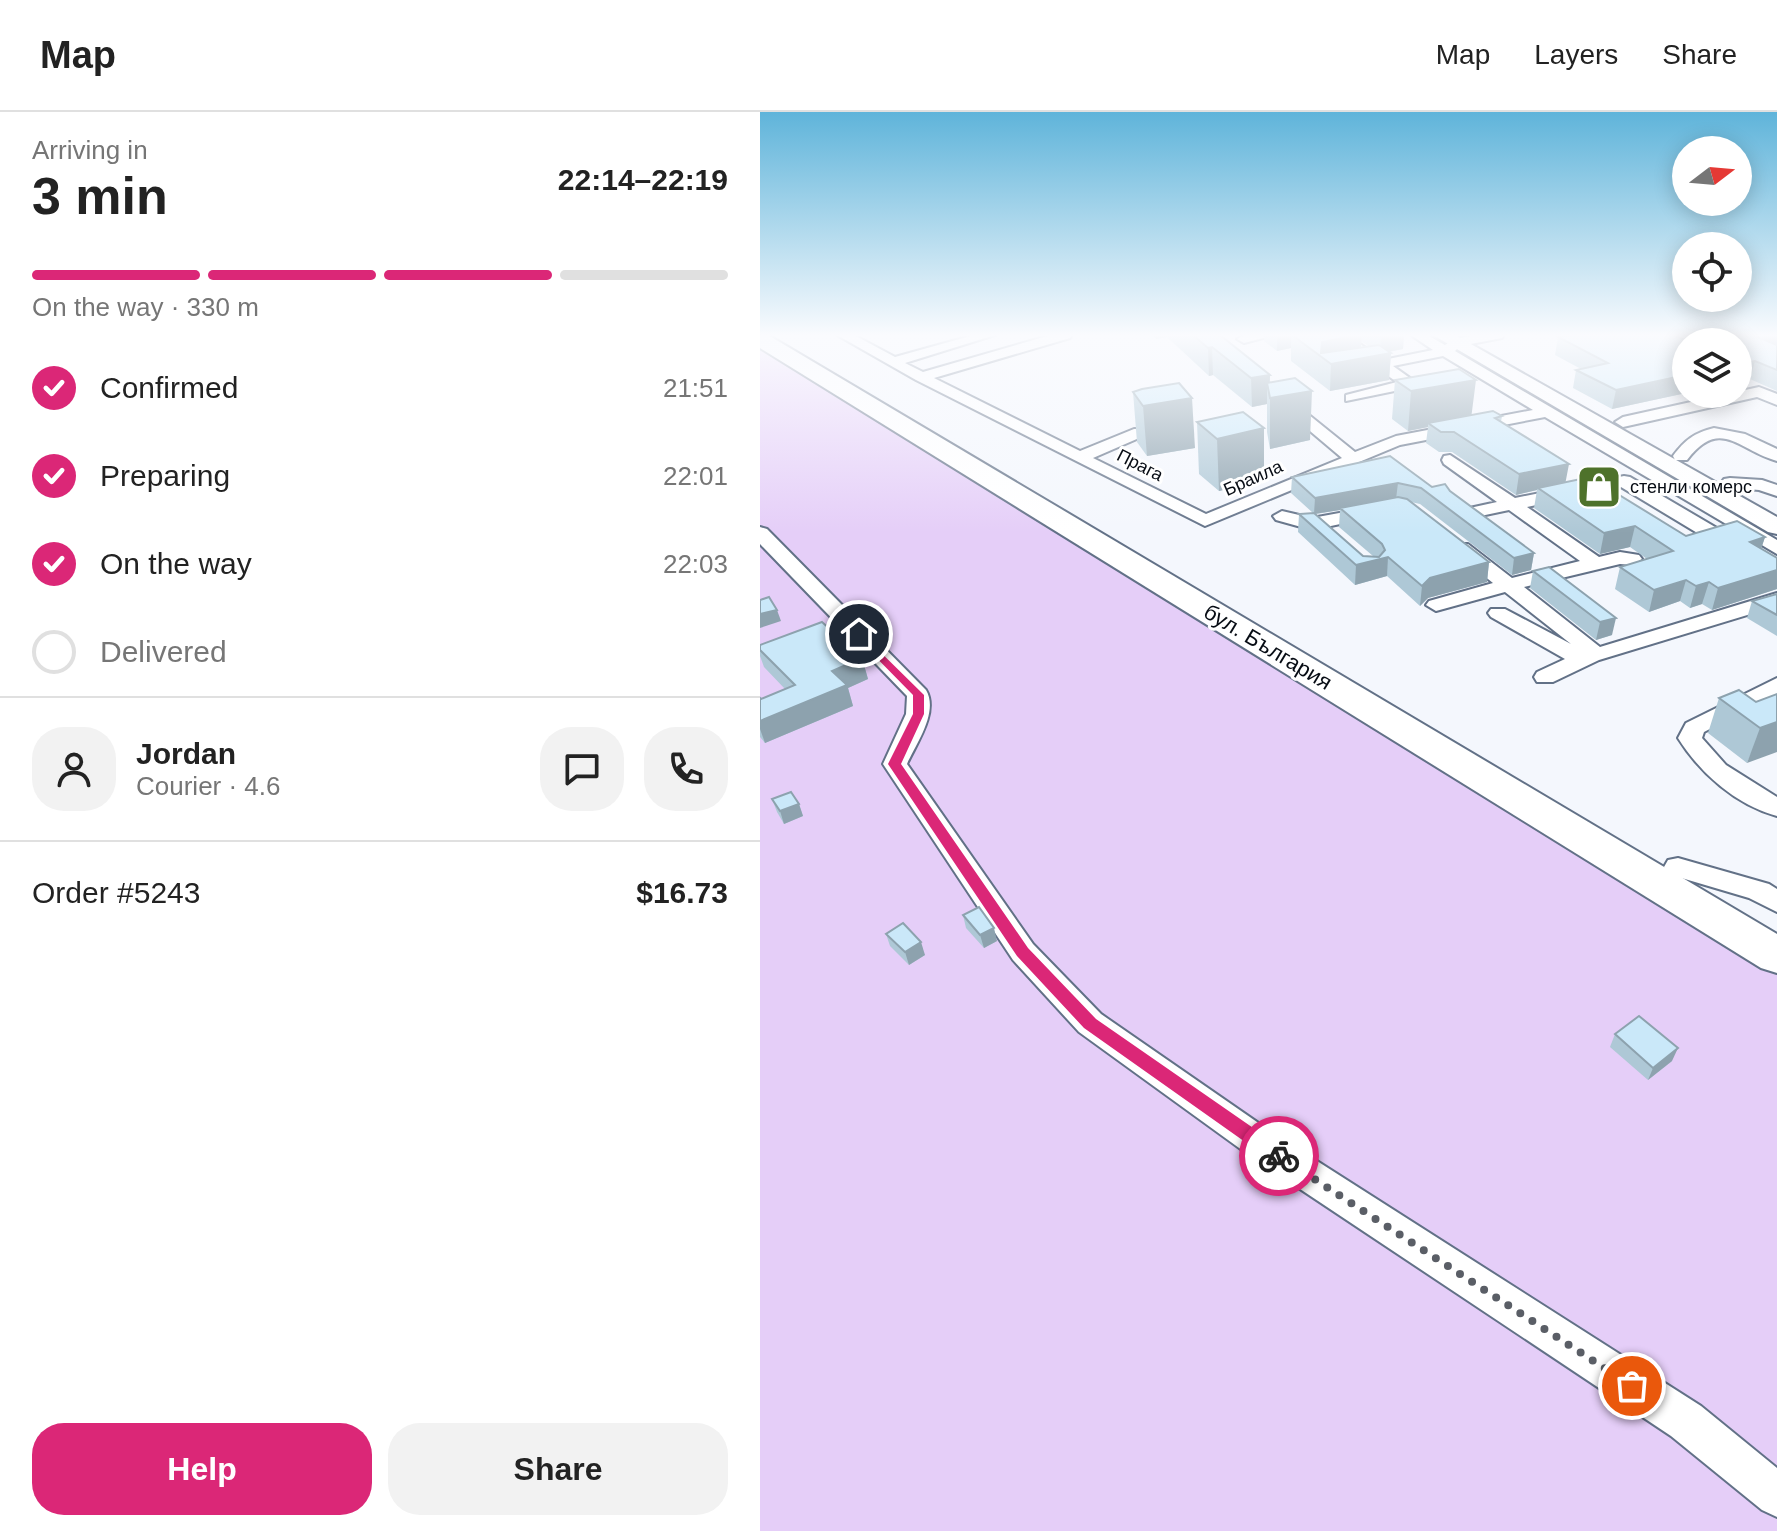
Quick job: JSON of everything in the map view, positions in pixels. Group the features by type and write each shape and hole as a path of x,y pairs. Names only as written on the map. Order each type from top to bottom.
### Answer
{"highway":[{"name":"бул. България","path":"863,401 1777,956"},
{"name":"бул. България","path":"888,401 1777,926"}],"main road":[{"path":"1560,401 1775,520"},
{"path":"1580,401 1730,483 1775,520"}],"street":[{"name":"Прага","path":"976,401 1080,457 1215,512"},
{"path":"986,401 1169,484"},
{"path":"1283,401 1351,457"},
{"path":"1533,401 1777,548"},
{"path":"1752,404 1777,416"},
{"path":"1623,422 1688,408"},
{"path":"1695,408 1777,450"},
{"name":"Браила","path":"1215,512 1396,441 1547,412"},
{"path":"1080,457 1140,432"},
{"path":"1681,456 1689,443 1700,434 1713,432 1745,439 1777,456"},
{"path":"1639,447 1647,472"},
{"path":"1450,460 1596,564"},
{"path":"1629,482 1647,472"},
{"path":"1495,530 1463,507 1511,504 1618,481 1629,482 1720,538"},
{"path":"1730,483 1762,485 1777,491"},
{"path":"1591,486 1614,502"},
{"path":"1282,516 1302,523 1321,524 1397,507"},
{"path":"1686,548 1775,520"},
{"path":"1321,524 1341,542"},
{"path":"1442,532 1509,585 1587,656"},
{"path":"760,533 918,695 918,714 895,764 1023,952 1090,1023 1258,1142 1686,1421 1777,1495"},
{"path":"1529,556 1553,573"},
{"path":"1436,605 1553,573 1620,558 1632,559"},
{"path":"1545,677 1587,656 1777,599"},
{"path":"1498,613 1587,656"},
{"path":"1777,685 1694,728 1690,738 1704,762 1765,790 1777,808"},
{"path":"1678,867 1759,891 1777,902"}],"shaded area":[{"path":"760,401 848,401 1777,964 1777,1531 760,1531"}],"building":[{"path":"1140,401 1172,401 1143,406"},
{"path":"1493,411 1502,416 1495,418 1569,464 1519,474 1454,432 1441,432 1428,423"},
{"path":"1243,412 1264,428 1217,439 1197,422"},
{"path":"1390,456 1432,487 1445,484 1450,491 1534,553 1514,558 1421,488 1398,483 1315,498 1292,477"},
{"path":"1590,477 1686,536 1737,521 1765,537 1750,542 1777,558 1777,570 1718,588 1709,582 1696,586 1686,580 1654,590 1620,567 1673,551 1635,526 1604,533 1538,488"},
{"path":"1398,497 1407,499 1489,562 1430,578 1422,586 1388,557 1356,565 1299,514 1314,513 1363,556 1379,557 1385,550 1382,544 1340,508"},
{"path":"1549,567 1616,618 1600,622 1533,571"},
{"path":"1777,594 1777,615 1752,601"},
{"path":"769,597 777,610 760,614 760,600"},
{"path":"822,622 862,658 832,671 847,685 760,721 760,698 795,685 760,650 760,645"},
{"path":"1739,690 1756,702 1777,694 1777,722 1760,728 1719,698"},
{"path":"791,792 799,804 780,811 772,799"},
{"path":"979,907 994,928 980,935 963,915"},
{"path":"903,923 921,942 905,952 886,934"},
{"path":"1639,1016 1678,1048 1653,1068 1615,1034"}],"way so far":[{"path":"1279,1156 1632,1386"}],"place":[{"name":"стенли комерс","path":"1599,487"}],"route":[{"path":"859,634 918,695 918,714 895,764 1023,952 1090,1023 1279,1156"}]}
